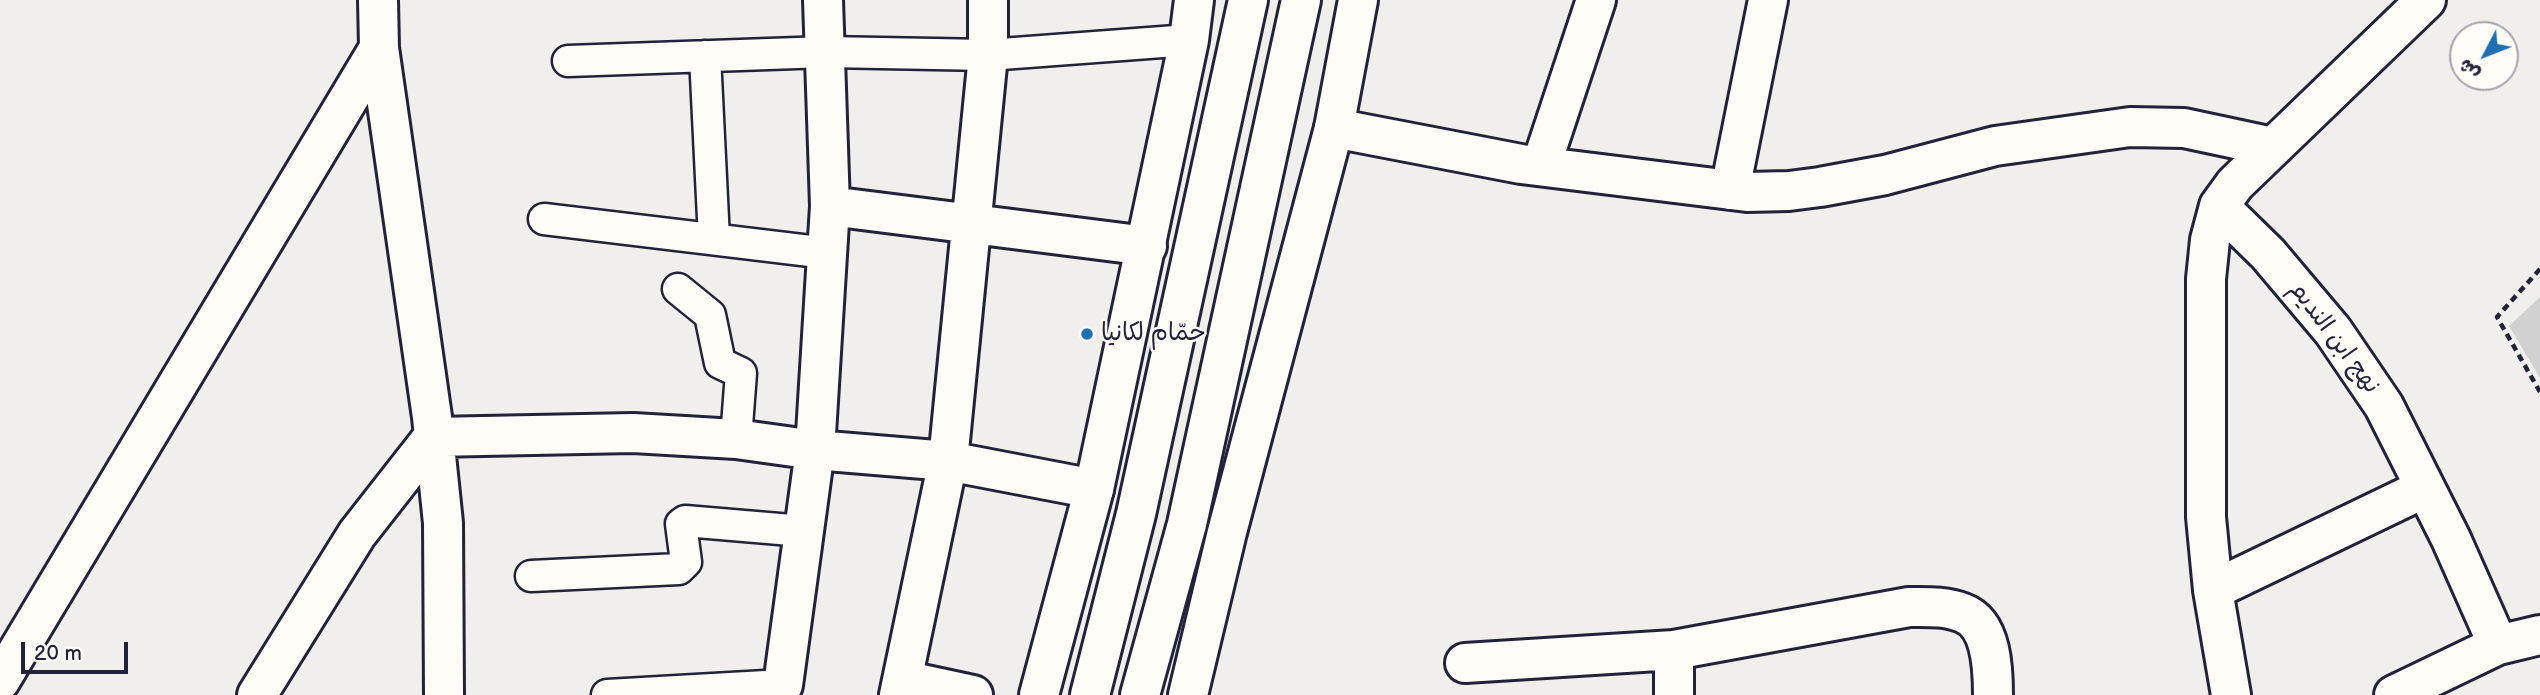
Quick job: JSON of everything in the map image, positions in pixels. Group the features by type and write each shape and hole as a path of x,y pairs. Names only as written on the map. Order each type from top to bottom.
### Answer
{"street":[{"path":"378,0 379,48 443,523 444,695"},
{"path":"607,695 783,685 815,450 830,206 823,0"},
{"path":"973,695 901,687 948,461 988,55 988,0"},
{"path":"1039,695 1094,489 1147,246 1189,40 1194,0"},
{"path":"1090,695 1136,514 1248,0"},
{"path":"1140,695 1187,524 1301,0"},
{"path":"1188,695 1227,532 1334,128 1358,0"},
{"path":"1541,166 1596,0"},
{"path":"1730,190 1768,0"},
{"path":"2231,695 2213,590 2206,517 2206,279 2210,240 2219,206 2235,184 2426,0"},
{"path":"568,61 826,52 988,55 1189,40"},
{"path":"0,681 379,48"},
{"path":"705,56 714,239"},
{"path":"1334,128 1541,166 1730,190 1789,191 1821,187 1885,175 1995,146 2130,127 2184,128 2273,147"},
{"path":"830,206 1147,246"},
{"name":"نهج ابن النديم","path":"2219,206 2268,254 2333,331 2384,406 2477,594 2498,645"},
{"path":"544,219 827,253"},
{"path":"678,289 710,314 720,363 741,373 736,439"},
{"path":"433,437 633,433 736,439 815,450 948,461 1094,489"},
{"path":"257,695 357,534 433,437"},
{"path":"2213,590 2425,488"},
{"path":"531,576 679,569 686,562 681,524 685,521 803,531"},
{"path":"1465,663 1674,650 1909,607 1939,607 1965,614 1980,629 1990,648 1993,695"},
{"path":"2398,694 2498,645 2540,635"},
{"path":"1674,650 1674,695"}],"path":[{"path":"2540,269 2497,317 2540,391"}],"shaded area":[{"path":"2540,297 2540,378 2509,326"}],"place":[{"name":"حمّام لكانيا","path":"1087,334"}]}
